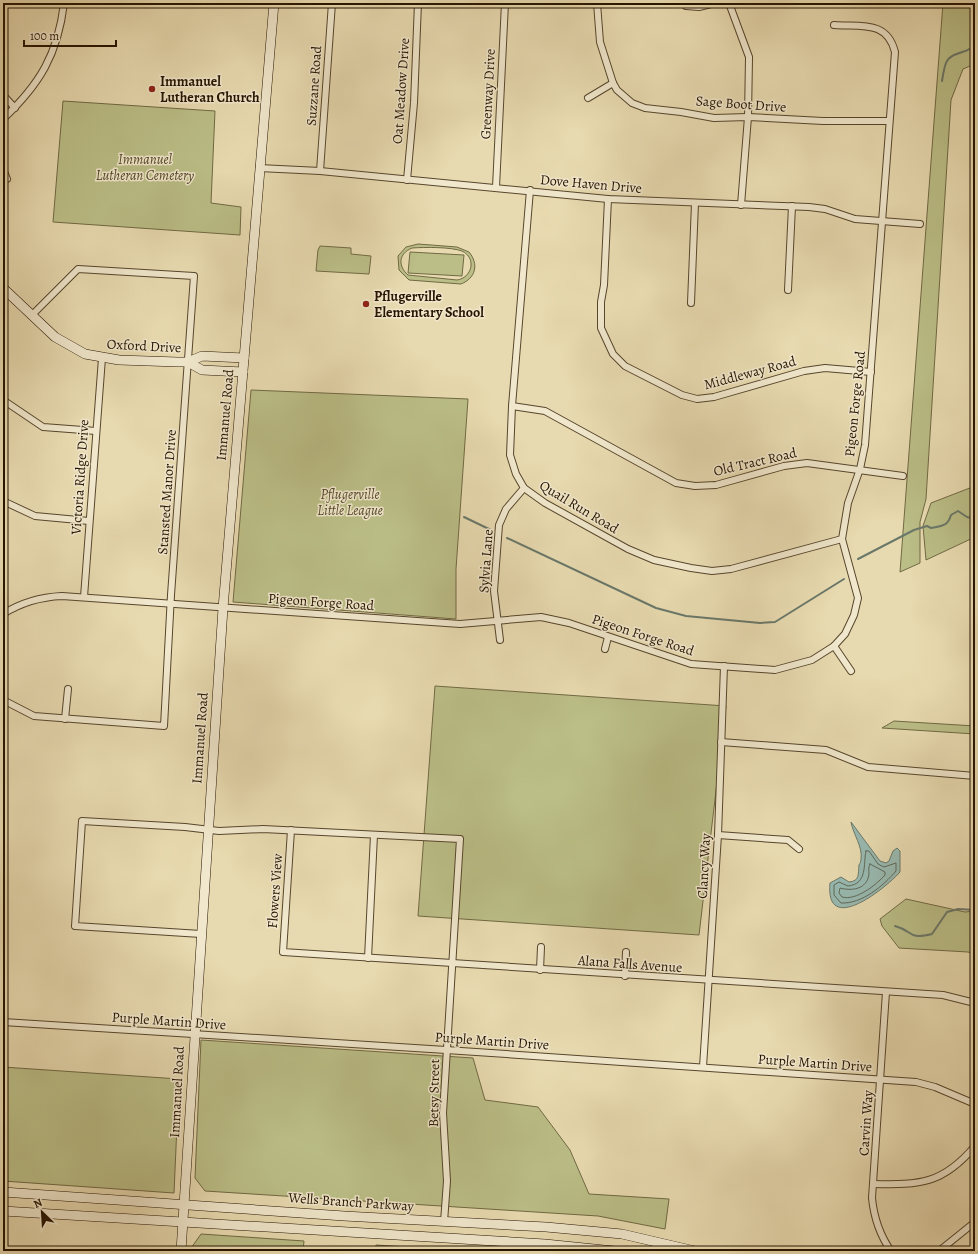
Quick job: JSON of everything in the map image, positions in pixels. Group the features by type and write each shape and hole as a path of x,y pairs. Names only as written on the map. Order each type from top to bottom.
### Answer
{"street":[{"path":"3,119 15,108 35,84 50,60 59,34 64,3"},
{"name":"Immanuel Road","path":"181,1251 223,608 274,3"},
{"name":"Suzzane Road","path":"320,171 332,3"},
{"name":"Oat Meadow Drive","path":"407,180 414,103 418,3"},
{"name":"Greenway Drive","path":"496,187 505,3"},
{"name":"Sage Boot Drive","path":"597,3 600,42 613,83 617,90 632,103 645,108 681,112 714,118 748,117 823,121 889,120"},
{"path":"686,6 699,7 715,3"},
{"path":"729,3 749,57 748,117 741,205"},
{"name":"Pigeon Forge Road","path":"3,613 23,603 44,597 84,597 460,624 541,617 569,623 691,664 775,670 812,660 834,646 845,634 854,615 858,598 842,539 848,503 860,470 865,445 881,221 896,52 889,36 878,28 834,25"},
{"path":"588,98 613,83"},
{"path":"3,95 15,108"},
{"name":"Dove Haven Drive","path":"259,168 320,171 530,190 608,199 792,206 825,209 855,219 920,224"},
{"path":"3,169 7,180"},
{"name":"Quail Run Road","path":"530,190 512,406 510,455 516,474 524,488 545,503 628,549 654,560 691,568 712,571 731,569 842,539"},
{"name":"Middleway Road","path":"608,199 604,285 601,302 601,328 613,354 625,366 682,395 697,399 714,397 811,370 825,368 871,372"},
{"path":"691,303 695,203"},
{"path":"788,290 792,206"},
{"name":"Stansted Manor Drive","path":"3,700 34,716 164,726 170,604 194,276 78,269 32,315"},
{"name":"Oxford Drive","path":"3,288 64,344 86,354 119,360 188,362"},
{"path":"188,362 202,356 244,358"},
{"name":"Victoria Ridge Drive","path":"84,597 102,358"},
{"path":"188,362 202,370 243,372"},
{"path":"3,400 43,427 96,431"},
{"name":"Old Tract Road","path":"512,406 545,411 676,483 695,486 716,485 784,466 807,463 903,476"},
{"name":"Sylvia Lane","path":"500,640 494,591 499,525 506,509 524,488"},
{"path":"3,501 35,516 89,521"},
{"path":"605,649 608,637"},
{"path":"834,646 851,671"},
{"name":"Clancy Way","path":"703,1067 718,835 724,666"},
{"path":"66,719 68,689"},
{"path":"721,742 826,750 868,767 975,776"},
{"path":"201,934 75,926 82,821 208,830 291,830 374,835 368,958"},
{"name":"Flowers View","path":"283,952 291,830"},
{"name":"Betsy Street","path":"374,835 460,839 454,964 446,1050 443,1113 447,1181 444,1222"},
{"path":"718,835 788,840 799,849"},
{"path":"540,970 541,947"},
{"name":"Alana Falls Avenue","path":"283,952 709,982 943,995 975,1003"},
{"path":"625,976 626,952"},
{"name":"Carvin Way","path":"886,992 872,1198 874,1216 880,1232 891,1251"},
{"name":"Purple Martin Drive","path":"3,1022 446,1050 881,1080 925,1084 975,1104"},
{"path":"874,1184 904,1185 921,1183 943,1175 955,1167 975,1146"},
{"name":"Wells Branch Parkway","path":"3,1192 444,1222 546,1227 622,1234 695,1251"},
{"path":"3,1211 545,1244 614,1251"},
{"path":"939,1251 975,1222"}],"green space":[{"path":"943,3 975,3 975,64 963,69 951,100 926,499 920,522 920,563 900,572"},
{"name":"Immanuel Lutheran Cemetery","path":"63,101 215,111 211,203 241,207 240,235 53,222"},
{"path":"418,244 457,247 469,252 472,257 475,266 473,274 461,284 409,280 399,270 398,256 406,247","holes":["431,247 462,251 470,258 471,267 466,276 457,280 408,275 402,268 401,260 404,253 412,248"]},
{"path":"320,246 351,248 351,254 371,256 369,274 316,271 318,250"},
{"path":"410,252 464,255 462,276 408,273"},
{"name":"Pflugerville Little League","path":"251,390 468,399 456,569 456,619 233,602"},
{"path":"975,486 975,537 926,560 923,526 931,503"},
{"path":"435,686 726,706 699,935 418,916"},
{"path":"894,721 975,726 975,734 882,728"},
{"path":"906,899 965,912 975,911 975,954 968,952 899,948 882,926 880,919"},
{"path":"201,1040 473,1058 485,1100 538,1107 570,1150 589,1194 669,1199 665,1229 598,1216 205,1191 195,1178"},
{"path":"3,1067 179,1079 174,1193 3,1181"},
{"path":"201,1234 304,1241 303,1251 189,1251"},
{"path":"376,1245 472,1251 375,1251"}],"water":[{"path":"851,822 880,861 886,863 889,861 893,851 897,848 900,851 900,872 882,888 858,904 846,907 837,906 831,899 830,883 841,877 849,882 857,879 861,861 861,850"}],"waterway":[{"path":"942,81 948,59 956,54 972,48 975,45"},
{"path":"858,559 914,530 927,526 931,528 944,525 950,519 951,515 958,511 967,517 975,519"},
{"path":"464,517 491,530"},
{"path":"507,538 656,608 686,616 760,623 775,622 844,579"},
{"path":"895,926 911,934 924,936 932,934 947,912 958,909 975,910"}],"place":[{"name":"Immanuel Lutheran Church","path":"152,89"},
{"name":"Pflugerville Elementary School","path":"366,304"}]}
